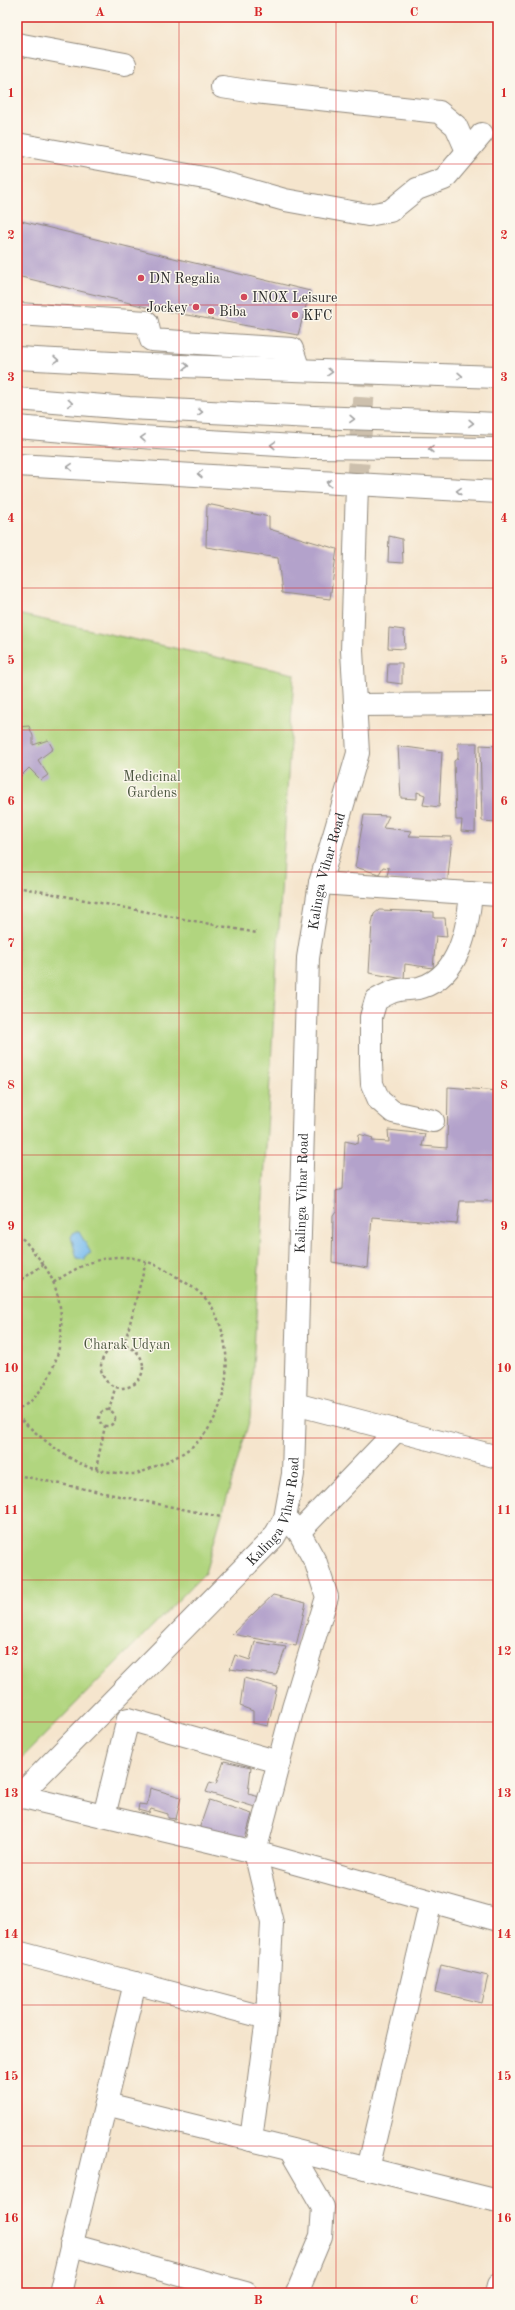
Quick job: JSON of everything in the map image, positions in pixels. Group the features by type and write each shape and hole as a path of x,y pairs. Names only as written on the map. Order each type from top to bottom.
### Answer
{"main road":[{"path":"17,44 125,64"},
{"path":"222,87 439,112 456,126 467,151"},
{"path":"17,144 210,179 285,200 368,214 390,211 417,190 444,179 482,134"},
{"path":"17,314 147,322 151,340 292,349 299,370"},
{"path":"17,358 151,365 498,377"},
{"path":"17,399 129,408 498,424"},
{"path":"17,427 124,436 312,447 498,449"},
{"path":"17,465 498,492"},
{"name":"Kalinga Vihar Road","path":"18,1797 274,1537 292,1525 308,958 320,883 358,753 352,651 357,485"},
{"path":"355,705 498,704"},
{"path":"320,883 498,895"},
{"path":"433,1121 393,1112 379,1100 372,1084 371,1017 376,1000 395,991 420,988 434,983 448,970 459,948 468,917 471,893"},
{"path":"295,1404 498,1457"},
{"path":"251,2140 267,2018 272,1923 255,1852 279,1762 327,1597 316,1563 292,1525 397,1430"},
{"path":"104,1816 128,1719 279,1762"},
{"path":"18,1797 255,1852 498,1920"},
{"path":"368,2169 431,1901"},
{"path":"17,1952 267,2018"},
{"path":"60,2293 135,1983"},
{"path":"106,2104 498,2201"},
{"path":"290,2150 323,2207 321,2236 297,2293"},
{"path":"71,2245 246,2293"},
{"path":"496,2293 498,2285"}],"path":[{"path":"17,887 257,932"},
{"path":"17,1235 44,1264 53,1283 59,1297 62,1333 53,1367 34,1398 17,1411"},
{"path":"17,1416 44,1440 88,1468 132,1475 173,1460 203,1436 219,1408 228,1375 224,1339 212,1307 192,1286 158,1266 131,1257 104,1257 76,1267 53,1283"},
{"path":"124,1346 146,1262"},
{"path":"17,1283 44,1264"},
{"path":"124,1346 137,1352 141,1358 142,1373 134,1385 127,1388 115,1388 103,1378 100,1366 106,1353 117,1347 124,1346"},
{"path":"109,1411 115,1388"},
{"path":"105,1426 101,1423 99,1417 104,1411 109,1411"},
{"path":"105,1426 109,1426 114,1420 114,1416 109,1411"},
{"path":"96,1469 105,1426"},
{"path":"17,1475 222,1516"}],"green space":[{"name":"Medicinal Gardens","path":"17,614 294,674 250,1418 205,1573 17,1763"}],"water":[{"path":"74,1232 79,1232 91,1253 85,1256 85,1260 77,1258 71,1237"}],"building":[{"name":"DN Regalia","path":"17,220 310,291 298,335 159,310 17,276"},
{"path":"207,504 269,517 269,529 337,549 330,599 282,593 278,558 206,547"},
{"path":"389,536 402,539 403,563 388,562"},
{"path":"389,628 404,630 405,649 388,648"},
{"path":"388,663 402,663 402,684 387,682"},
{"path":"29,726 33,736 33,745 48,740 53,749 38,760 48,775 41,780 29,768 17,780 18,727"},
{"path":"458,743 477,743 475,832 461,831 462,820 456,820 454,761 458,758"},
{"path":"480,745 498,746 498,822 482,821"},
{"path":"398,746 442,752 439,807 423,805 425,795 417,792 417,799 401,798"},
{"path":"364,815 389,816 383,828 412,831 409,836 452,837 447,887 386,879 389,868 383,867 379,874 355,867"},
{"path":"379,910 434,912 434,918 445,918 447,937 436,936 433,968 405,964 404,979 369,973 372,923 374,914"},
{"path":"448,1087 498,1091 498,1198 495,1201 460,1201 457,1224 372,1217 368,1268 332,1262 333,1215 336,1211 336,1191 343,1189 345,1141 358,1144 359,1134 373,1138 372,1141 389,1142 388,1130 425,1134 422,1146 447,1148"},
{"path":"273,1595 306,1603 296,1646 232,1634"},
{"path":"255,1642 286,1647 276,1675 230,1669 235,1655 250,1660"},
{"path":"244,1678 277,1687 268,1726 253,1723 253,1711 240,1706"},
{"path":"224,1761 251,1767 248,1794 260,1797 258,1808 206,1792 210,1782 216,1784"},
{"path":"150,1788 181,1797 176,1819 168,1818 168,1814 151,1809 149,1813 138,1810 139,1804 147,1805"},
{"path":"209,1800 252,1814 243,1846 199,1829"},
{"path":"441,1965 488,1976 482,2003 435,1992"}],"tunnel":[{"path":"357,485 365,374"}],"place":[{"name":"DN Regalia","path":"141,278"},
{"name":"INOX Leisure","path":"244,297"},
{"name":"Jockey","path":"196,307"},
{"name":"Biba","path":"211,311"},
{"name":"KFC","path":"295,315"}],"park label":[{"name":"Charak Udyan","path":"127,1344"}]}
